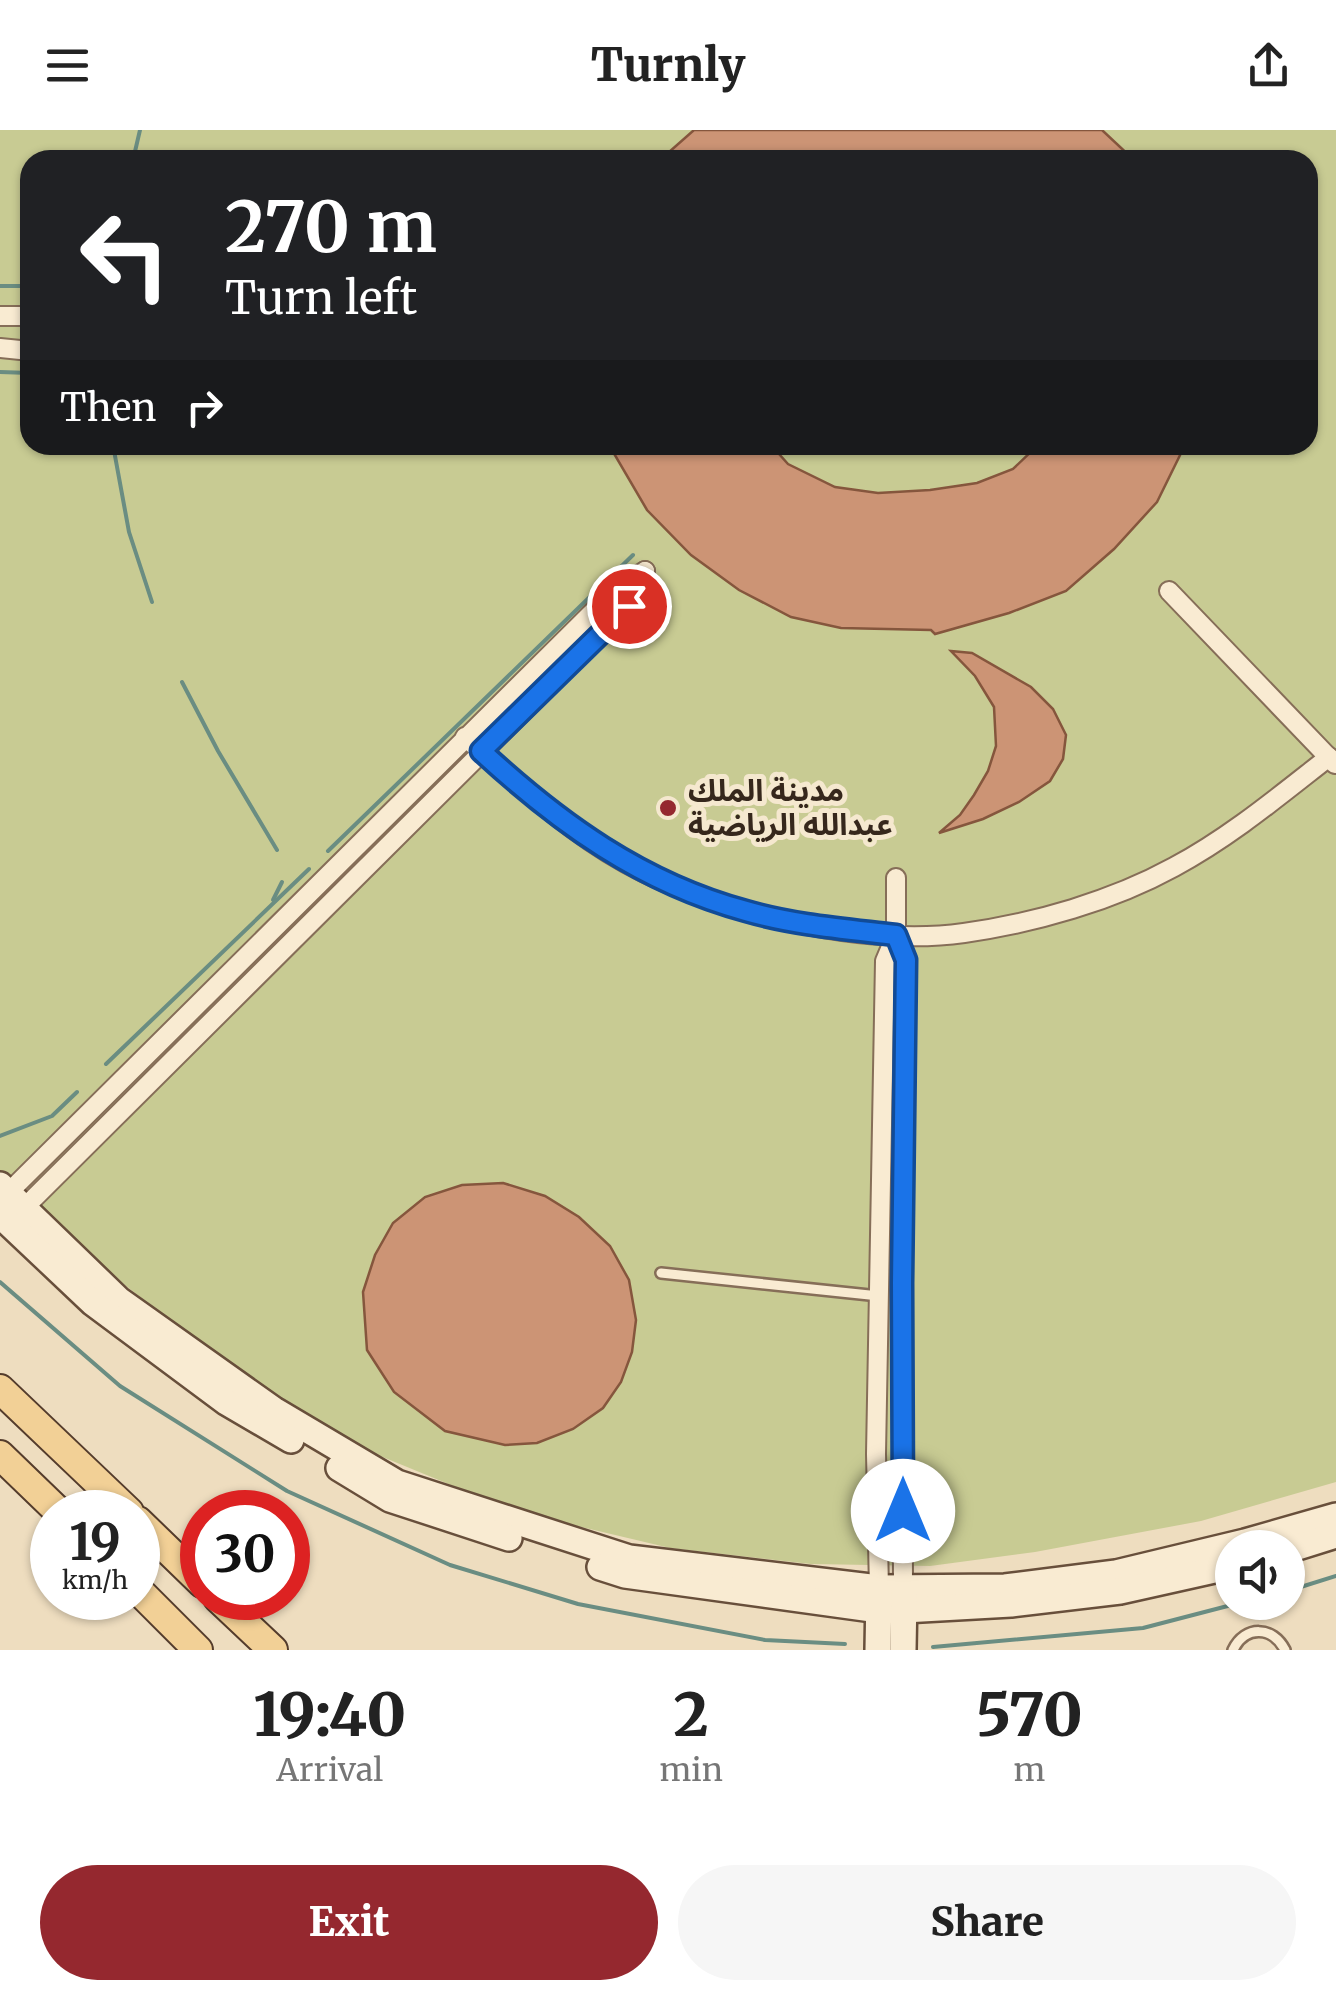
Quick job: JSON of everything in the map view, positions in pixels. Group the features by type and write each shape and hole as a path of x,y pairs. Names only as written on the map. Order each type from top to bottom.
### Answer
{"main road":[{"path":"6,1204 92,1303 226,1402 390,1499 626,1575 891,1599 1011,1604 1120,1591 1215,1570"},
{"path":"0,1389 106,1490"},
{"path":"0,1455 36,1490"},
{"path":"891,1599 1116,1573 1336,1516"},
{"path":"1305,1544 1336,1534"},
{"path":"160,1542 180,1562"},
{"path":"878,1650 891,1599"},
{"path":"891,1599 903,1650"},
{"path":"160,1612 198,1650"},
{"path":"241,1620 272,1650"}],"street":[{"path":"645,571 629,606 6,1204 465,736 614,590 645,571"},
{"path":"1169,591 1332,760 1336,776"},
{"path":"465,736 575,831 626,864 682,890 746,912 896,935 962,934 1033,920 1101,898 1172,869 1233,832 1332,760"},
{"path":"891,1599 902,1283 906,960 896,935 896,878"},
{"path":"891,1599 879,1296 885,962 896,935"}],"lane":[{"path":"661,1273 879,1296"},
{"path":"1233,1650 1244,1635 1262,1631 1278,1638 1285,1650"}],"green space":[{"name":"مدينة الملك عبدالله الرياضية","path":"0,130 1336,130 1336,1482 1201,1521 1035,1552 930,1566 811,1564 670,1548 514,1511 373,1453 224,1363 55,1230 0,1171"}],"building":[{"path":"694,130 1102,130 1123,150 671,150"},
{"path":"615,455 780,455 788,464 835,487 878,493 977,483 1013,469 1028,455 1180,455 1157,502 1114,549 1066,591 1009,613 935,634 931,630 841,628 791,617 739,590 691,555 647,510"},
{"path":"951,651 972,653 1031,687 1053,709 1066,735 1063,759 1050,781 983,819 939,833 960,815 974,795 996,746 994,707 975,676"},
{"path":"503,1183 545,1196 579,1217 610,1246 629,1280 636,1320 632,1352 621,1382 603,1408 573,1429 537,1443 505,1445 445,1431 394,1392 367,1350 363,1292 375,1255 393,1223 425,1197 462,1185"}],"waterway":[{"path":"135,150 140,130"},
{"path":"0,286 20,286"},
{"path":"0,372 20,373"},
{"path":"115,455 129,532 152,602"},
{"path":"328,851 633,555"},
{"path":"182,682 277,850"},
{"path":"106,1064 309,869"},
{"path":"273,900 282,882"},
{"path":"0,1136 52,1116 77,1092"},
{"path":"0,1282 120,1386 287,1491 450,1565 578,1604 765,1640 845,1644"},
{"path":"1305,1586 1336,1576"},
{"path":"933,1647 1143,1628 1215,1609"}],"place":[{"name":"مدينة الملك عبدالله الرياضية","path":"668,808"}],"route":[{"path":"629,606 481,751 575,831 626,864 682,890 746,912 896,935 906,960 903,1511"}]}
